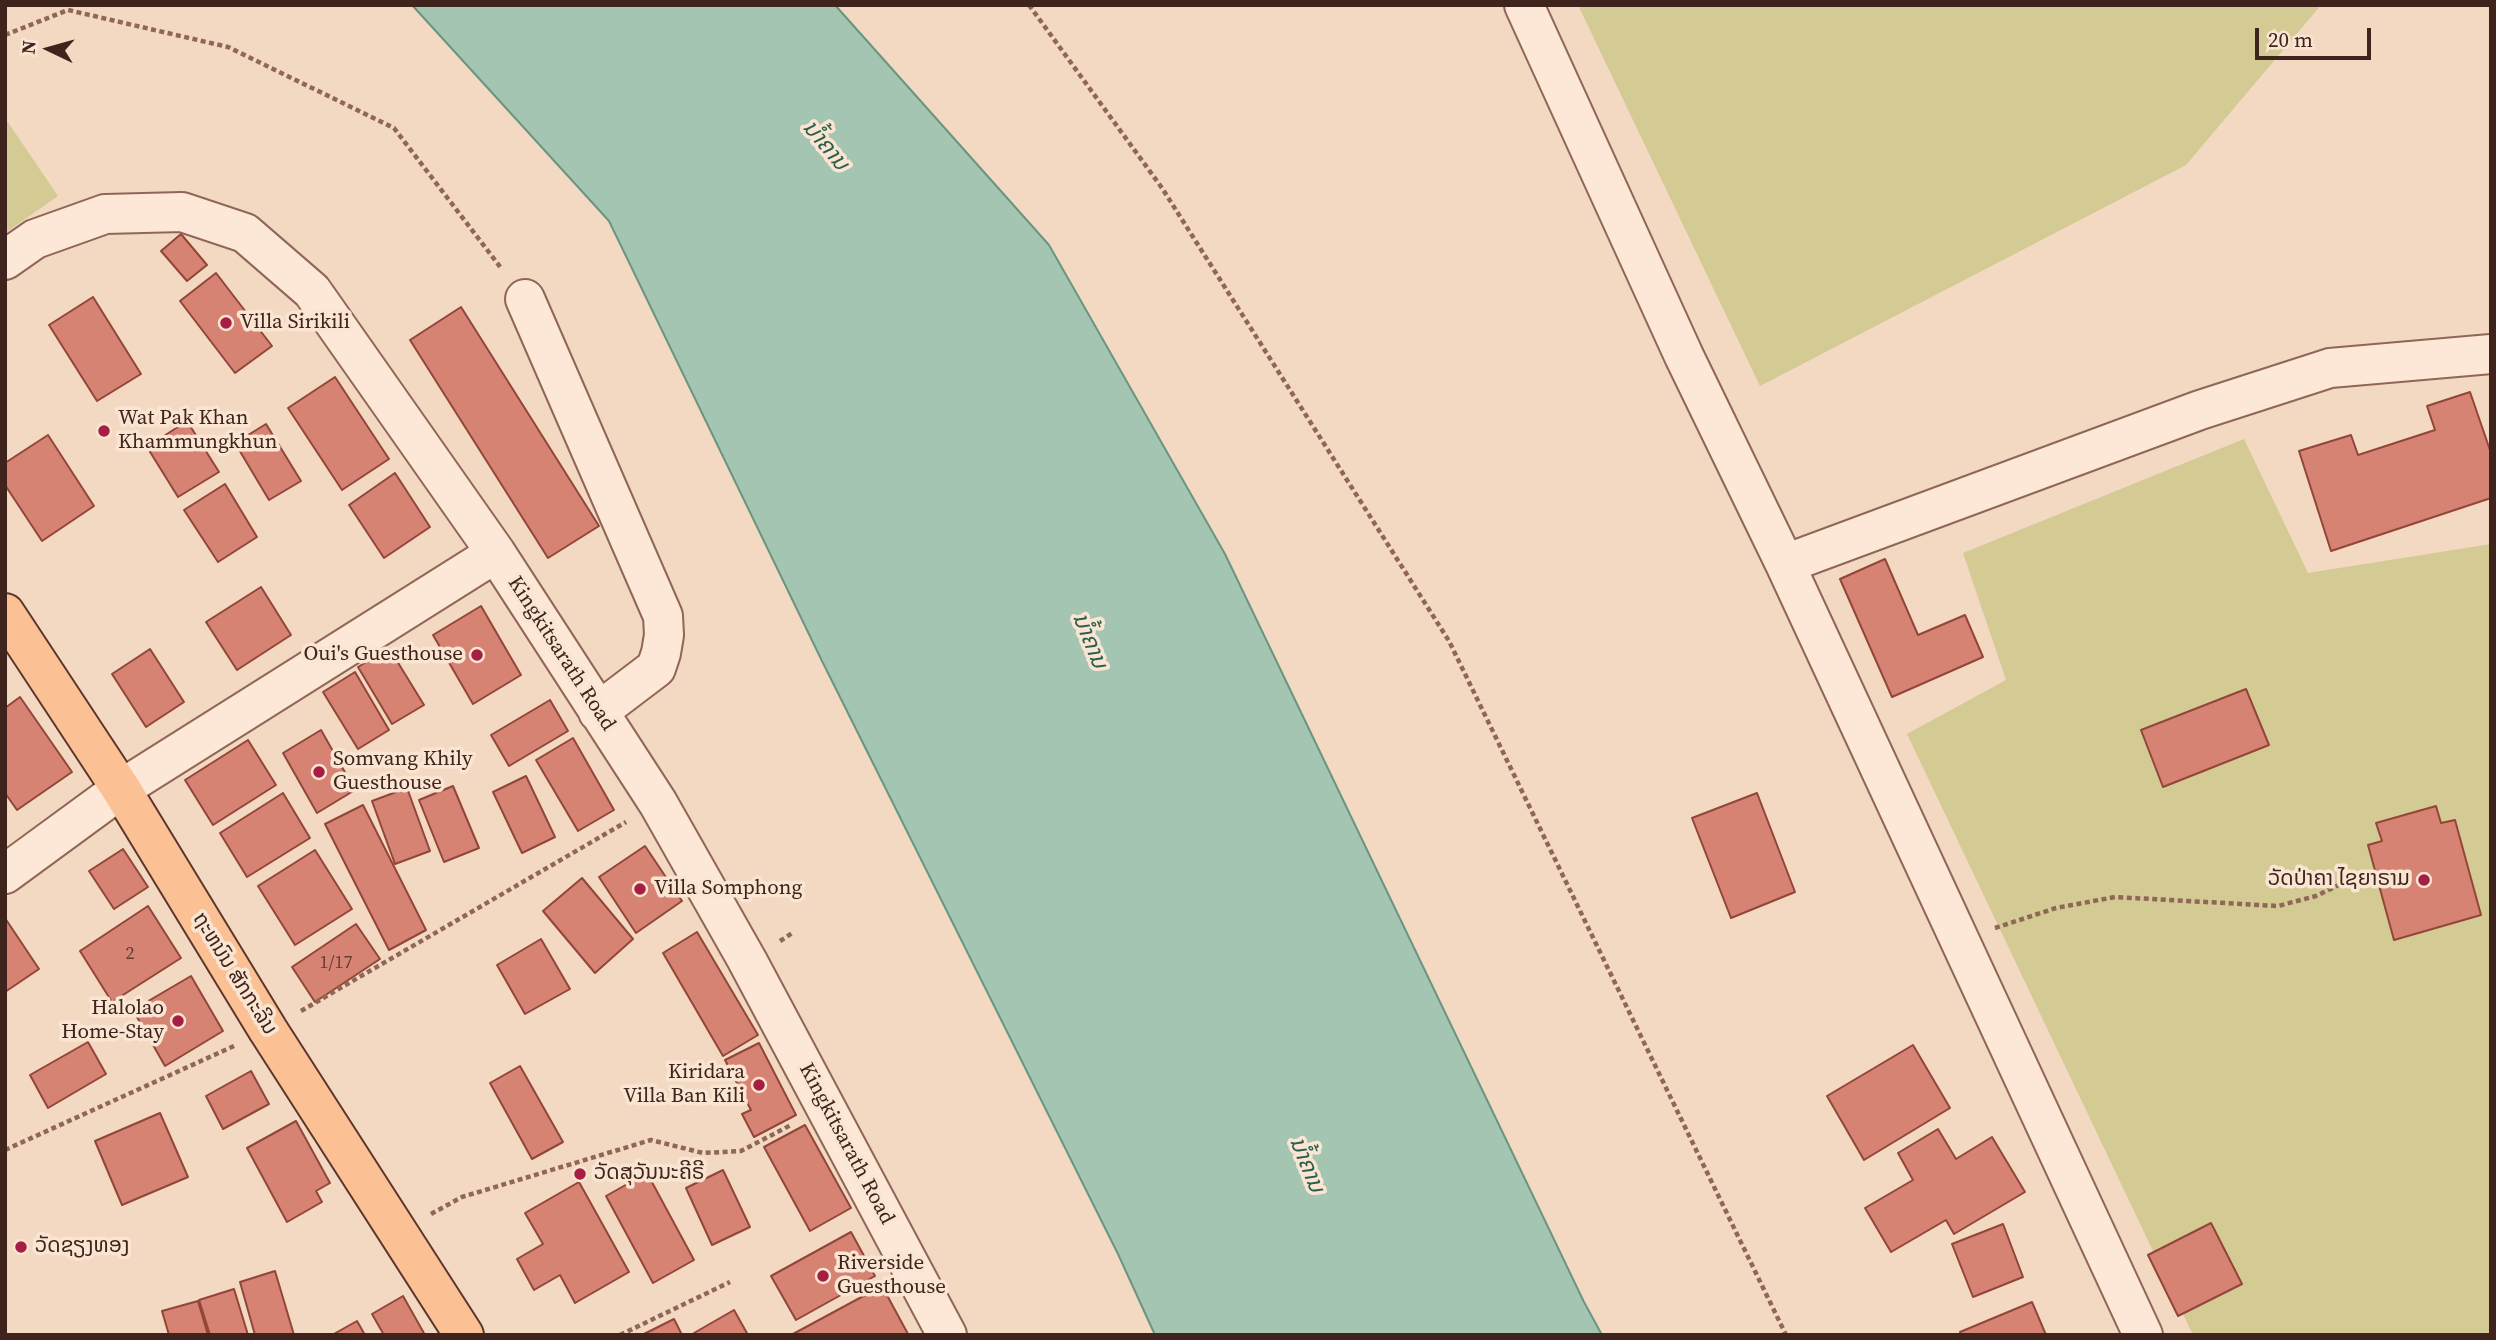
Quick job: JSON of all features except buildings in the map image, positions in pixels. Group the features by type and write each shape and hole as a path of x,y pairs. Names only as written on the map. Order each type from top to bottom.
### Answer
{"main road":[{"name":"ຖະຫນົນ ສັກກະລິນ","path":"5,613 121,789 268,1030 464,1335"}],"street":[{"path":"1524,5 1684,356 1785,564 2143,1335"},
{"name":"Kingkitsarath Road","path":"5,260 35,239 105,214 182,212 245,233 312,291 496,553 658,803 747,960 947,1335"},
{"path":"525,299 663,616 662,653 656,668 598,712"},
{"path":"1785,564 2200,410 2330,368 2491,354"},
{"path":"5,874 121,789 496,553"}],"path":[{"path":"1028,5 1162,188 1449,641 1786,1335"},
{"path":"5,35 68,10 228,47 394,128 525,299"},
{"path":"5,1150 268,1030 658,803"},
{"path":"1958,940 2056,908 2115,897 2278,906 2316,897 2341,884"},
{"path":"398,1232 462,1197 651,1140 703,1153 741,1151 825,1106"},
{"path":"620,1335 730,1282"}],"shaded area":[{"path":"1578,5 2321,5 2186,165 1760,386"},
{"path":"5,118 58,196 5,233"},
{"path":"2244,439 2308,573 2491,544 2491,1335 2193,1335 1907,734 2006,680 1963,553"}],"water":[{"name":"ນ້ຳຄານ","path":"412,5 835,5 1049,245 1225,554 1602,1335 1155,1335 1118,1254 822,661 609,221"}],"place":[{"name":"Villa Sirikili","path":"226,323"},
{"name":"Wat Pak Khan Khammungkhun","path":"104,431"},
{"name":"Oui's Guesthouse","path":"477,655"},
{"name":"Somvang Khily Guesthouse","path":"319,772"},
{"name":"ວັດປ່າຄາ ໄຊຍາຣາມ","path":"2424,880"},
{"name":"Villa Somphong","path":"640,889"},
{"name":"Halolao Home-Stay","path":"178,1021"},
{"name":"Kiridara Villa Ban Kili","path":"759,1085"},
{"name":"ວັດສຸວັນນະຄີຣີ","path":"580,1174"},
{"name":"ວັດຊຽງທອງ","path":"21,1247"},
{"name":"Riverside Guesthouse","path":"823,1276"}]}
